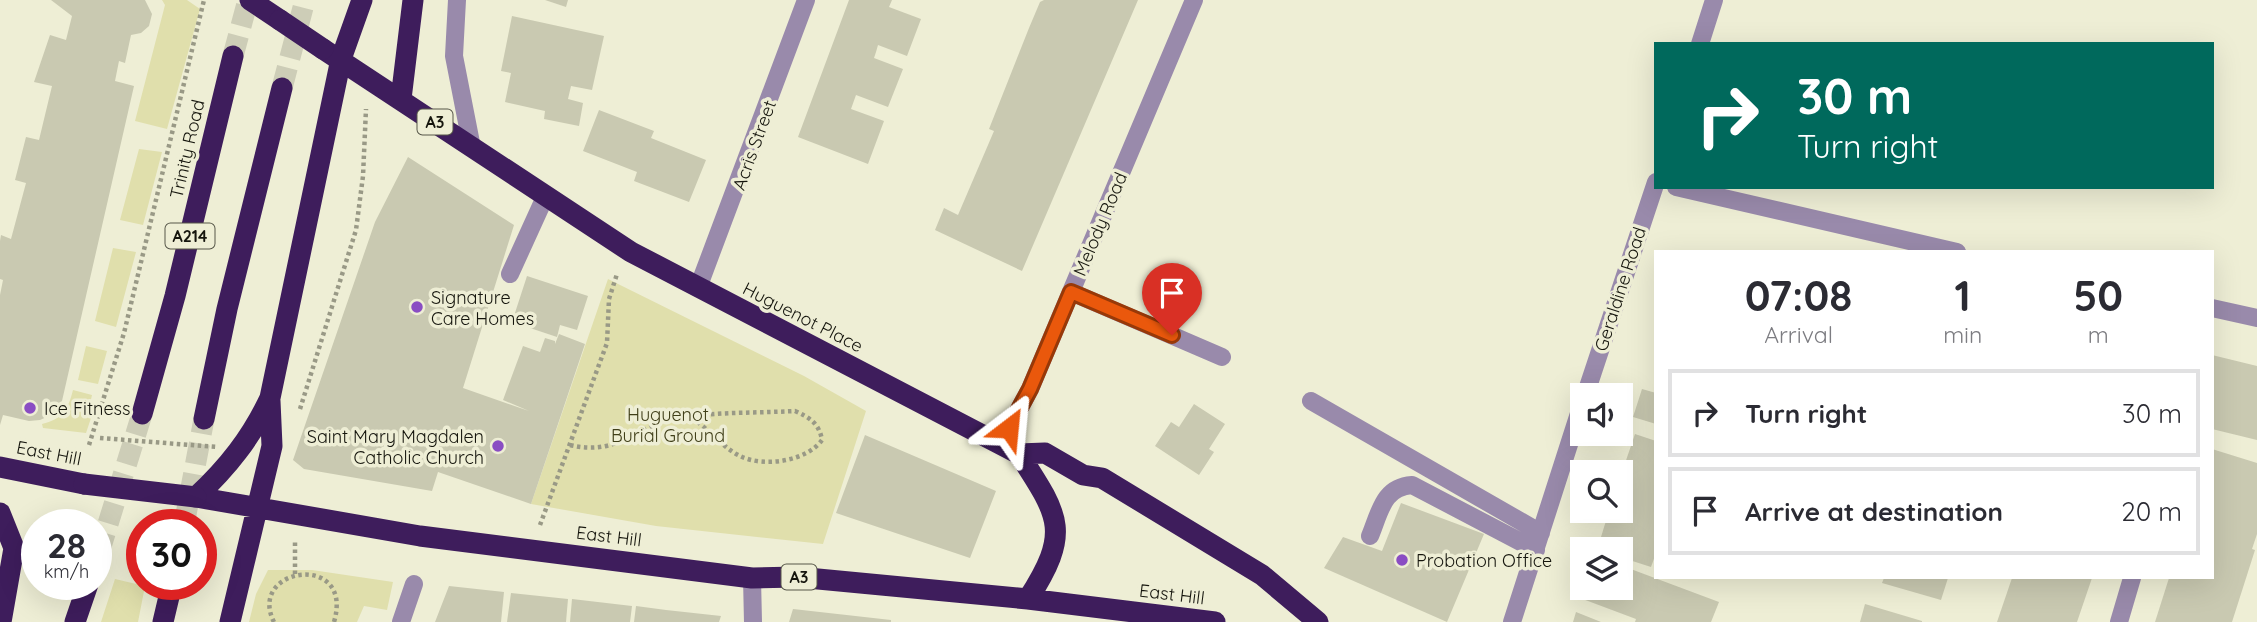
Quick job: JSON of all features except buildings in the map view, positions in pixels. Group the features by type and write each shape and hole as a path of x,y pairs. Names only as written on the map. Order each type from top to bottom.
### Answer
{"highway":[{"name":"Huguenot Place","path":"250,0 631,253 1009,450 1045,453 1083,475 1102,478 1262,575 1318,622"},
{"path":"230,622 272,446 270,398 332,54 362,0"},
{"path":"401,99 413,0"},
{"name":"Trinity Road","path":"142,414 175,296 233,56"},
{"path":"204,419 227,309 282,88"},
{"path":"205,499 218,476 249,438 270,398"},
{"name":"A3","path":"1009,450 1043,490 1056,523 1057,542 1045,573 1028,599"},
{"name":"East Hill","path":"0,467 84,484 205,499 420,536 752,578 797,577 1028,599 1134,617 1215,622"},
{"path":"0,513 14,548 1,622"},
{"path":"75,622 83,600"},
{"path":"163,622 168,600"}],"street":[{"path":"457,0 454,56 472,148"},
{"name":"Acris Street","path":"698,288 806,0"},
{"name":"Melody Road","path":"1009,450 1030,389 1194,0"},
{"path":"1701,42 1714,0"},
{"name":"Geraldine Road","path":"1589,383 1654,188"},
{"path":"1685,189 1948,250"},
{"path":"510,274 545,197"},
{"path":"1071,292 1222,357"},
{"path":"2214,308 2257,318"},
{"path":"1311,401 1539,541"},
{"path":"1512,622 1570,442"},
{"path":"1370,536 1389,494 1397,486 1412,485 1539,541"},
{"path":"752,578 753,622"},
{"path":"2119,622 2132,579"},
{"path":"401,622 414,584"}],"path":[{"path":"89,445 124,333 204,0"},
{"path":"299,413 356,230 363,176 366,108"},
{"path":"533,550 607,343 612,282 631,253"},
{"path":"570,445 606,448 660,424 692,418 795,411 811,418 820,428 822,440 814,452 803,457 760,461 741,457 692,418"},
{"path":"92,438 216,447"},
{"path":"294,561 295,574"},
{"path":"274,622 270,607 272,596 285,579 295,574 316,575 332,589 337,611 334,622"}],"green space":[{"path":"162,0 187,0 200,9 167,129 135,121 165,5"},
{"path":"139,149 162,152 143,225 120,220"},
{"path":"113,248 136,252 116,327 95,321"},
{"name":"Huguenot Burial Ground","path":"608,279 804,376 866,411 823,544 656,526 531,504"},
{"path":"86,346 107,351 98,384 78,380"},
{"path":"73,390 92,395 87,417 91,418 86,433 43,428 42,424 63,413"},
{"path":"268,570 312,570 393,582 387,610 364,606 357,622 249,622 256,594"},
{"path":"115,579 126,582 126,600 142,600 138,622 101,622 108,600 112,600"}],"tunnel":[{"path":"233,56 248,0"},
{"path":"282,88 305,0"},
{"path":"112,511 142,414"},
{"path":"187,509 204,419"}],"place":[{"name":"Signature Care Homes","path":"417,307"},
{"name":"Ice Fitness","path":"30,408"},
{"name":"Saint Mary Magdalen Catholic Church","path":"498,446"},
{"name":"Probation Office","path":"1402,560"}],"route":[{"path":"1009,428 1030,389 1071,292 1172,335"}]}
